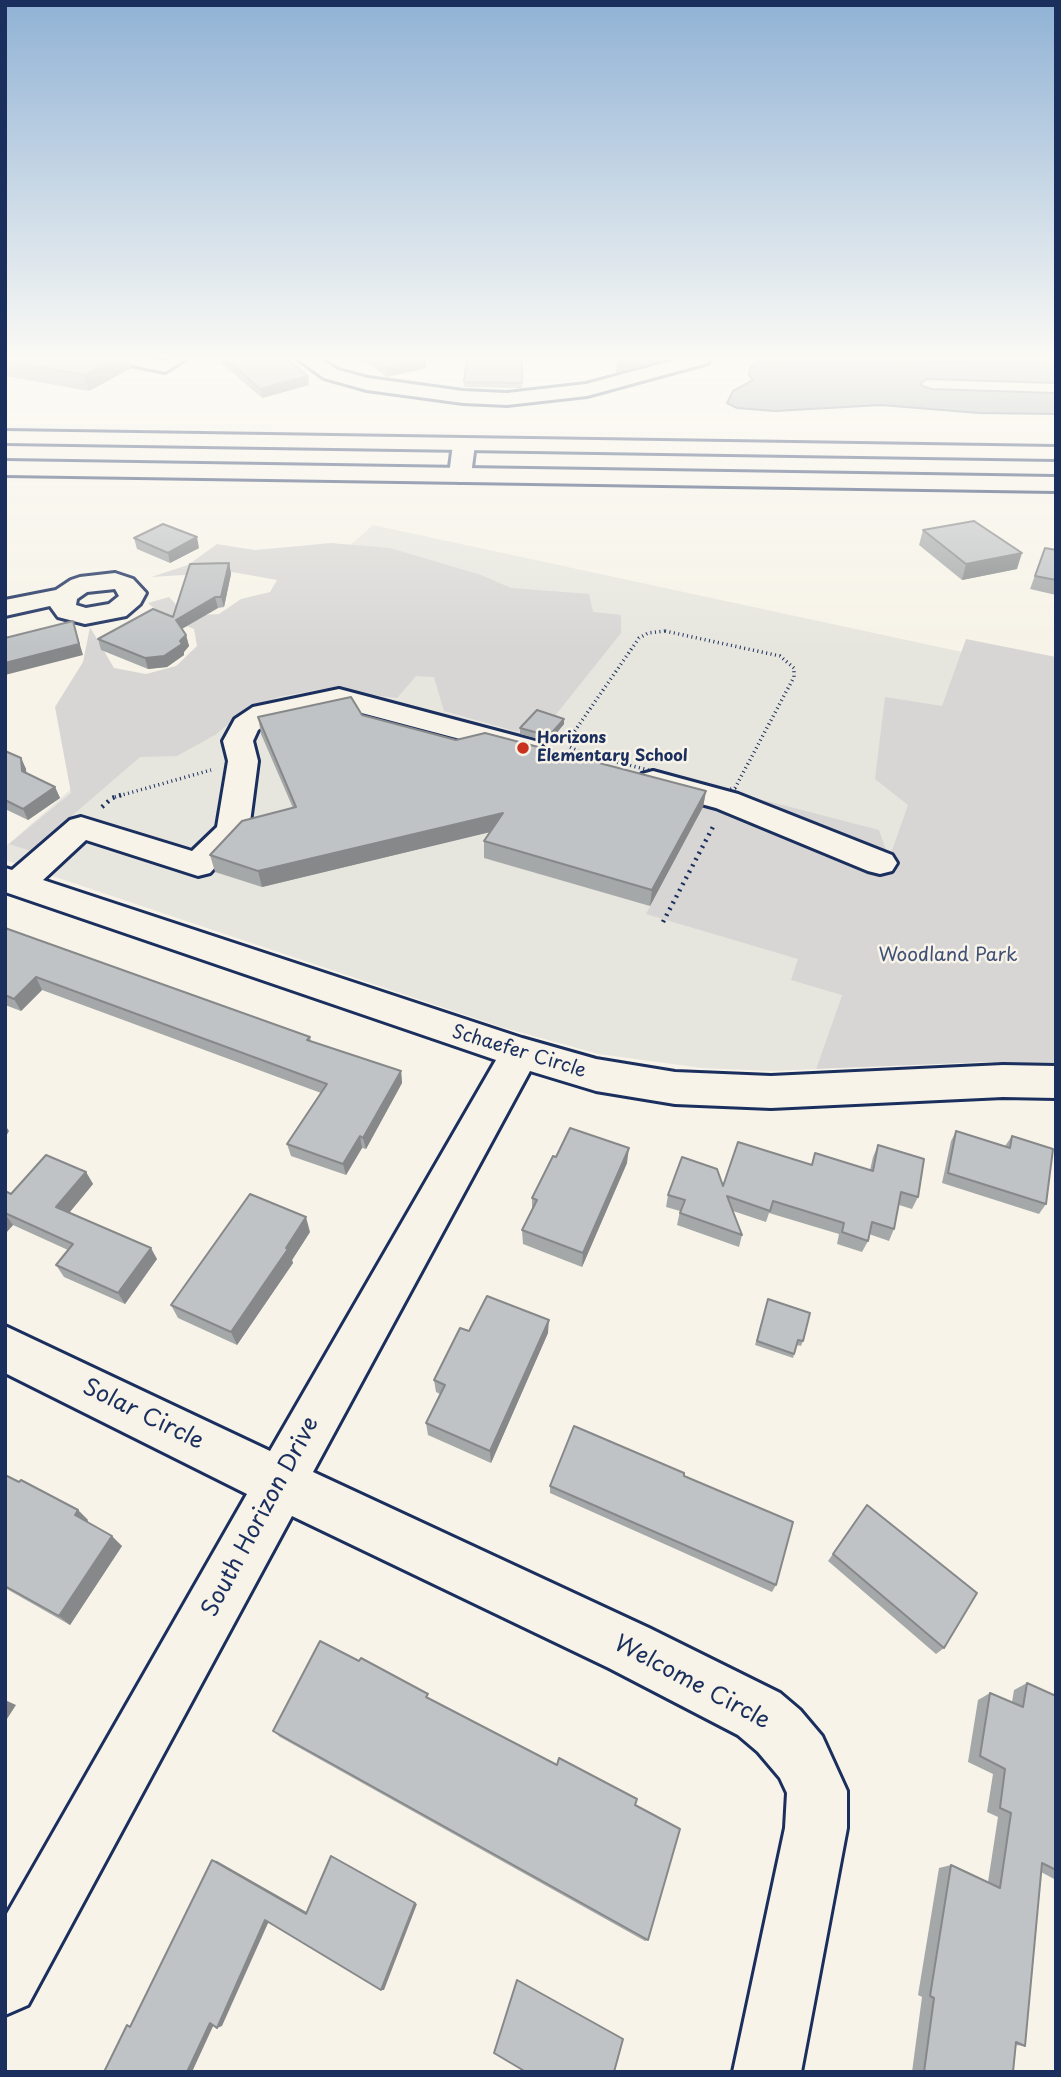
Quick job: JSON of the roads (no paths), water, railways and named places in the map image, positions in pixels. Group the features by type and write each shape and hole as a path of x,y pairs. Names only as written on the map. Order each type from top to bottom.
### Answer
{"main road":[{"path":"460,475 462,456"},
{"path":"5,468 1056,484"},
{"path":"5,608 64,596"},
{"path":"11,881 81,827 198,865 233,830 243,761 238,741 245,725 263,713 339,698 379,706 559,756"},
{"path":"622,773 727,796 880,863"},
{"name":"Schaefer Circle","path":"11,881 520,1053 596,1076 698,1090 771,1092 1003,1081 1056,1082"},
{"name":"South Horizon Drive","path":"5,1982 281,1484 306,1431 520,1053"},
{"name":"Solar Circle","path":"5,1348 281,1484"},
{"name":"Welcome Circle","path":"281,1484 629,1648 759,1714 779,1731 801,1757 817,1791 816,1828 767,2072"}],"place":[{"name":"Horizons Elementary School","path":"523,748"}],"park label":[{"name":"Woodland Park","path":"948,956"}]}
